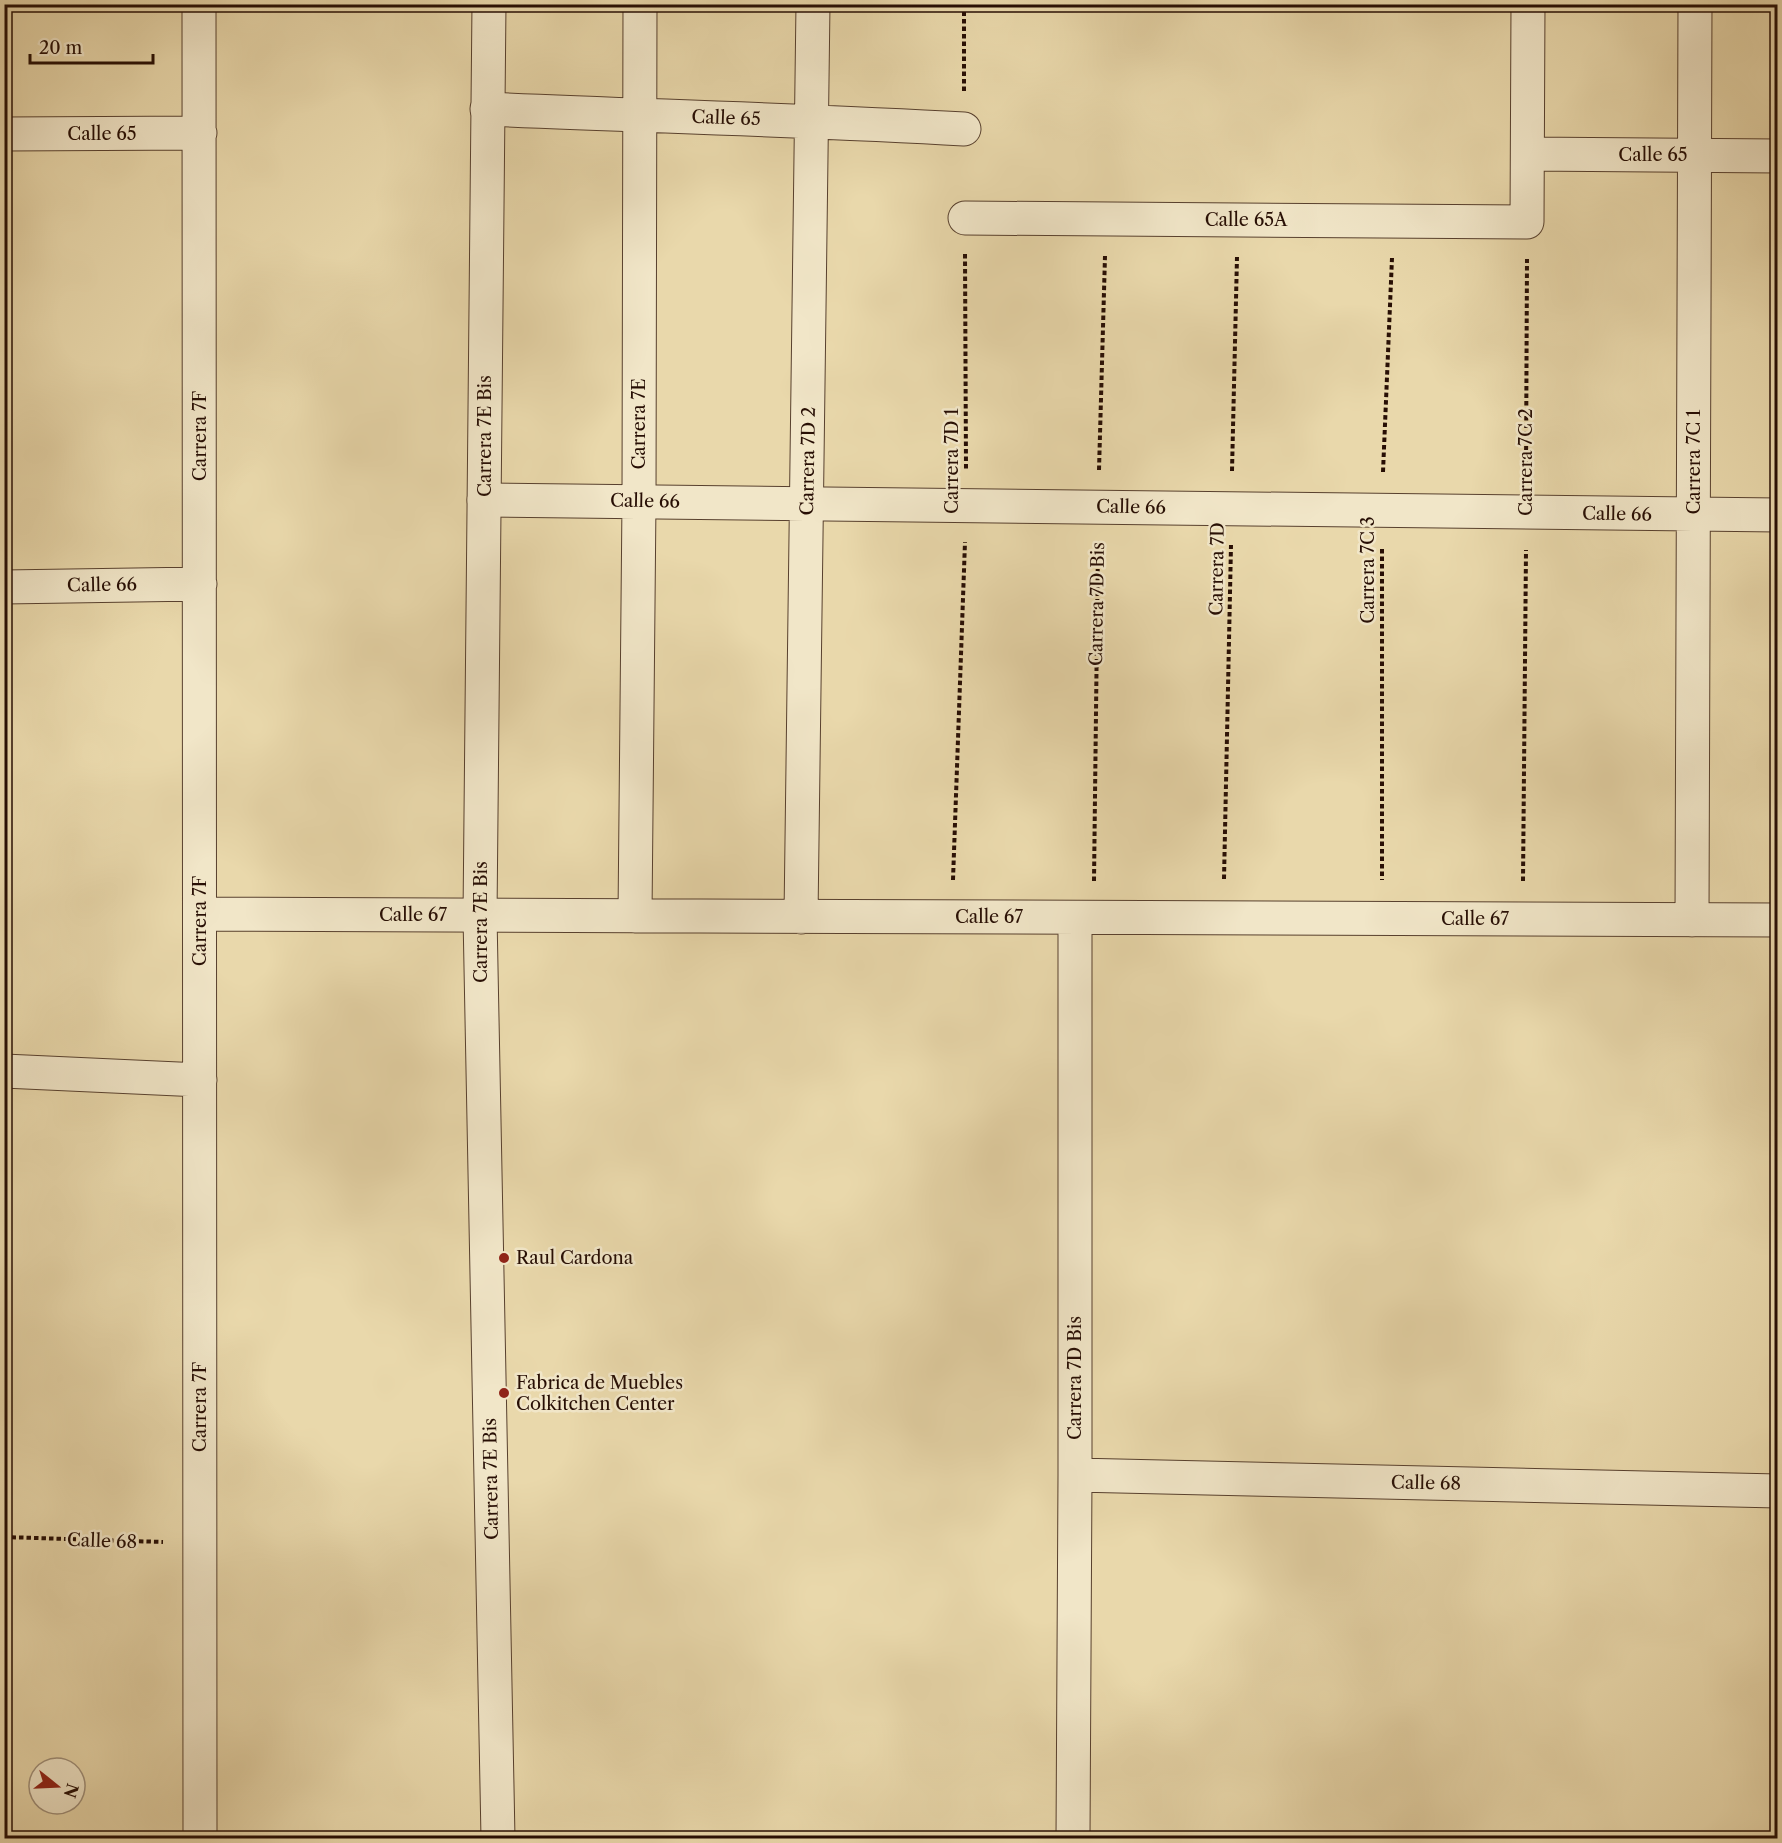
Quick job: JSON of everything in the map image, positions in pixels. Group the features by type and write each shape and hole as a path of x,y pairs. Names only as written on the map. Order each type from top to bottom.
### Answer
{"street":[{"name":"Carrera 7F","path":"199,4 200,1839"},
{"name":"Carrera 7E Bis","path":"489,4 480,915 498,1839"},
{"name":"Carrera 7E","path":"636,916 639,4"},
{"name":"Carrera 7D 2","path":"801,917 813,4"},
{"path":"1527,222 1528,4"},
{"name":"Carrera 7C 1","path":"1692,920 1695,4"},
{"name":"Calle 65","path":"488,109 638,116 812,120 964,129"},
{"name":"Calle 65","path":"4,134 200,133"},
{"name":"Calle 65","path":"1528,154 1778,156"},
{"name":"Calle 65A","path":"965,218 1527,222"},
{"name":"Calle 66","path":"484,500 1778,515"},
{"name":"Calle 66","path":"4,587 200,584"},
{"name":"Calle 67","path":"200,914 1778,920"},
{"name":"Carrera 7D Bis","path":"1073,1839 1075,1474 1084,918"},
{"path":"4,1071 200,1080"},
{"name":"Calle 68","path":"1075,1474 1778,1491"}],"path":[{"path":"964,4 964,129"},
{"name":"Carrera 7D 1","path":"951,917 966,504 965,218"},
{"name":"Carrera 7D Bis","path":"1084,918 1106,219"},
{"name":"Carrera 7D","path":"1223,918 1238,220"},
{"name":"Carrera 7C 3","path":"1382,919 1382,510 1394,221"},
{"name":"Carrera 7C 2","path":"1522,920 1527,222"},
{"name":"Calle 68","path":"4,1538 200,1544"}],"place":[{"name":"Raul Cardona","path":"504,1258"},
{"name":"Fabrica de Muebles Colkitchen Center","path":"504,1393"}]}
